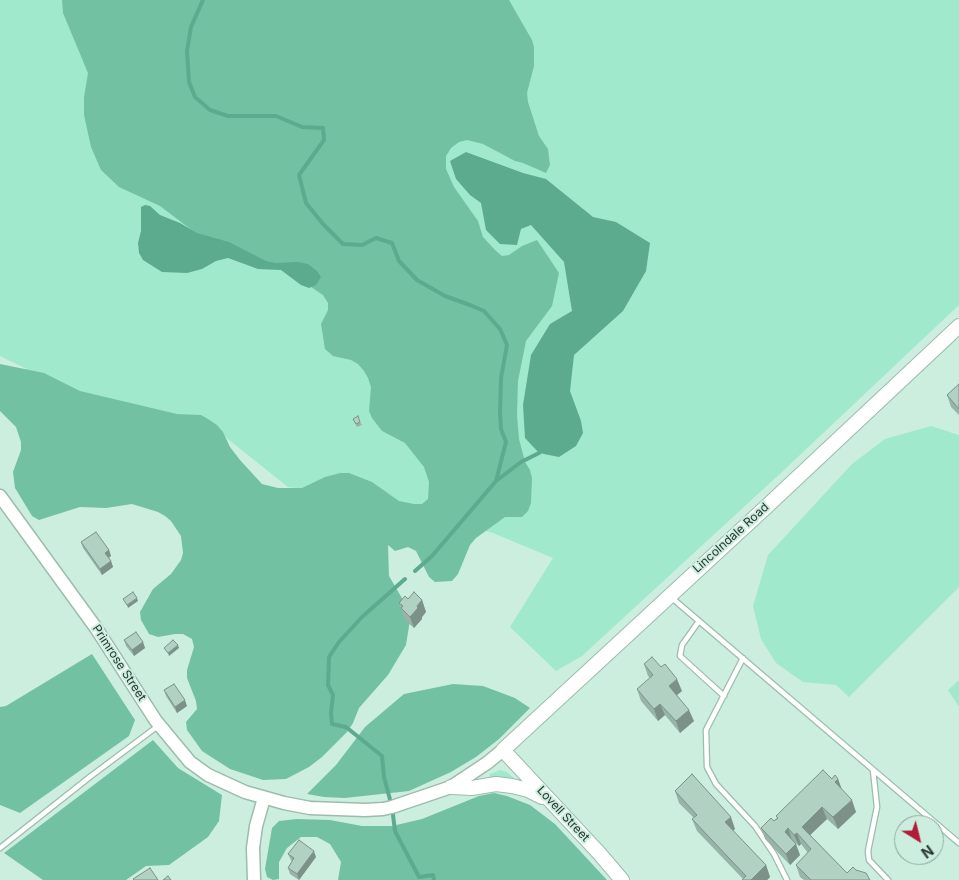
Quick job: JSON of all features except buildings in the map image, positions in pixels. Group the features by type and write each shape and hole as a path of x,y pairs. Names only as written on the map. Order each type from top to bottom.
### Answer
{"main road":[{"name":"Lincolndale Road","path":"503,750 959,326"},
{"name":"Primrose Street","path":"0,496 96,628 159,725 190,762 208,775 245,792 264,798 310,808 364,810 392,807 451,787 503,750"},
{"name":"Lovell Street","path":"503,750 622,880"},
{"path":"451,787 472,788 496,784 512,786 528,790 542,797 559,810"},
{"path":"254,880 253,848 256,826 264,798"}],"lane":[{"path":"669,595 959,843"},
{"path":"698,621 682,645 680,656 724,696"},
{"path":"743,658 706,730 707,767 716,784 755,826 774,854 787,880"},
{"path":"0,848 159,725"},
{"path":"873,769 877,807 868,851 870,860 888,880"}],"shaded area":[{"path":"0,0 959,0 959,305 783,471 582,656 556,671 510,627 553,558 493,533 377,498 288,487 204,420 104,407 0,356"},
{"path":"62,0 509,0 532,40 534,66 527,93 539,136 548,149 550,165 546,173 515,161 483,144 467,140 459,142 451,148 446,156 446,169 454,187 478,221 483,237 496,251 502,256 509,255 522,246 537,240 559,273 552,306 526,341 518,381 517,415 519,439 525,462 532,478 531,503 528,511 522,517 505,517 476,538 470,545 458,574 452,581 435,582 429,577 416,551 408,547 395,551 388,545 389,576 406,605 410,620 406,645 388,675 359,708 347,732 322,757 309,767 286,779 263,780 230,769 202,751 187,730 186,722 197,709 196,701 187,678 187,670 194,647 192,639 183,634 158,637 149,634 141,620 140,612 153,589 171,574 181,560 183,553 181,536 171,521 158,512 132,504 106,508 80,507 39,520 32,516 15,488 13,472 21,450 21,442 16,427 0,411 0,364 44,373 80,391 177,414 201,415 217,425 223,432 230,447 262,484 278,488 302,488 325,477 349,473 372,482 399,501 422,504 428,499 429,482 424,467 405,443 382,431 372,418 369,411 371,387 364,371 351,360 333,356 325,349 321,324 328,310 328,303 323,295 275,263 266,265 201,237 160,206 119,187 101,170 91,147 84,115 84,97 88,73 63,13"},
{"path":"466,152 523,173 546,179 593,217 616,222 650,243 646,271 623,311 574,355 570,391 581,421 583,433 576,446 559,457 539,453 525,438 523,405 531,355 550,324 572,311 564,262 531,225 521,229 517,245 500,244 486,230 481,203 470,195 456,179 450,161"},
{"path":"145,205 150,206 160,215 180,223 197,233 229,242 266,261 308,264 321,277 316,285 309,288 301,285 281,270 258,269 228,258 187,273 162,272 143,260 139,253 141,207"},
{"path":"931,426 959,435 959,587 849,697 836,685 803,682 776,663 761,639 753,606 768,555 852,464 885,439"},
{"path":"92,654 135,720 129,736 20,813 0,805 0,707 6,706"},
{"path":"959,680 959,707 948,690"},
{"path":"453,684 483,686 515,698 530,708 499,739 476,757 451,772 409,791 345,798 307,794 336,765 365,727 404,694"},
{"path":"153,740 178,768 222,795 219,821 208,837 169,865 146,866 126,880 43,880 4,853"},
{"path":"500,770 507,772 515,779 513,781 489,779 490,774"},
{"path":"494,793 530,805 555,824 607,880 338,880 341,862 330,844 317,837 301,837 287,848 279,862 279,879 273,880 267,877 265,869 272,828 279,821 297,819 330,820 362,826 392,826 422,819 479,796"}],"waterway":[{"path":"203,0 191,27 187,51 189,82 195,97 210,110 228,116 276,116 302,127 323,128 324,140 299,175 306,203 323,224 343,244 362,245 376,238 392,243 399,261 417,280 445,296 484,311 500,329 507,345 501,378 500,413 501,429 506,442 496,481"},
{"path":"415,571 432,556 496,481 521,462 539,453"},
{"path":"405,579 362,617 339,642 329,657 328,685 333,695 332,724 346,727 382,756 384,777 392,807 395,831 419,877 433,875 434,880"}]}
